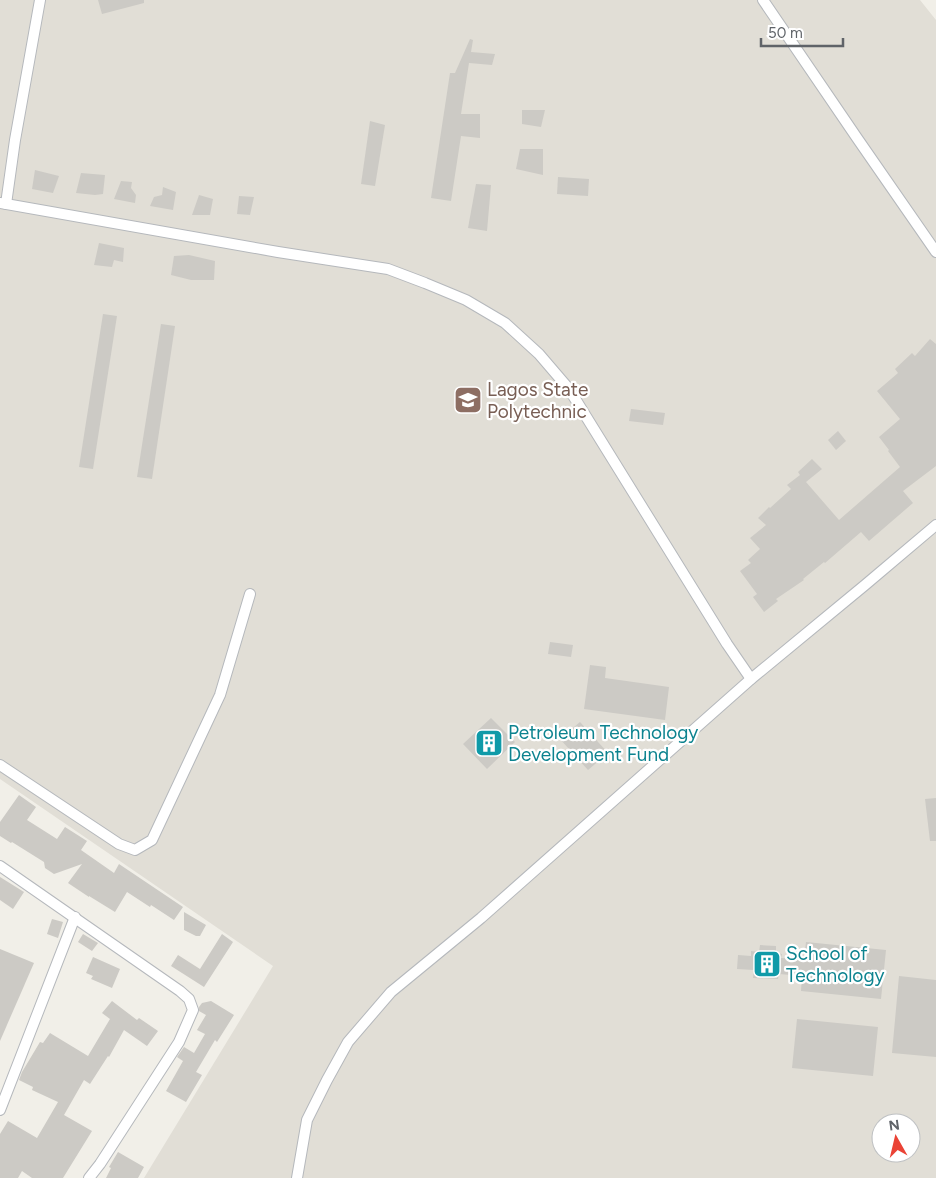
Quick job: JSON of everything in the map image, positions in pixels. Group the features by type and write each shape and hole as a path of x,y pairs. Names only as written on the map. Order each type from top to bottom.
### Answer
{"street":[{"path":"40,0 3,204 278,252 388,269 466,300 505,323 538,354 569,388 727,644 751,679"},
{"path":"763,0 936,252"},
{"path":"297,1178 307,1120 327,1080 348,1042 391,992 481,918 751,679 936,525"},
{"path":"0,765 119,844 135,850 152,840 220,695 250,594"},
{"path":"0,866 180,991 188,999 193,1010 179,1042 89,1178"},
{"path":"0,1110 75,917"}],"shaded area":[{"name":"Lagos State Polytechnic","path":"0,0 920,0 936,20 936,1178 144,1178 273,966 0,779"}],"building":[{"path":"98,0 144,0 144,3 102,14"},
{"path":"470,39 473,40 471,52 495,54 492,65 469,63 461,114 480,114 480,138 461,136 451,201 431,198 450,73 455,73"},
{"path":"522,110 545,110 541,127 522,124"},
{"path":"370,121 385,125 375,186 361,184"},
{"path":"520,149 543,149 543,175 516,169"},
{"path":"35,170 59,176 53,193 32,189"},
{"path":"81,173 105,175 103,194 76,193"},
{"path":"558,177 589,179 588,196 557,194"},
{"path":"121,181 132,182 131,188 136,195 135,203 114,199"},
{"path":"476,184 491,185 487,231 468,228"},
{"path":"163,187 176,192 173,210 150,206 154,197 162,195"},
{"path":"199,195 213,199 210,215 192,215"},
{"path":"239,196 254,197 250,215 237,214"},
{"path":"99,243 124,248 123,262 114,260 112,267 94,265"},
{"path":"189,255 215,261 214,280 191,280 171,275 174,256"},
{"path":"103,314 117,316 93,469 79,467"},
{"path":"161,324 175,326 152,479 137,477"},
{"path":"930,339 936,344 936,466 903,491 913,503 869,541 861,532 804,580 776,599 778,601 764,612 753,597 757,594 740,571 751,563 748,560 760,549 750,538 766,525 758,518 791,489 787,485 800,475 798,472 812,459 822,469 806,482 839,520 900,467 879,437 900,419 877,391 898,373 895,369 912,353 915,356"},
{"path":"631,409 665,413 663,425 629,421"},
{"path":"838,431 846,441 836,450 828,440"},
{"path":"550,642 573,645 571,657 548,654"},
{"path":"590,665 606,667 605,678 669,687 665,720 584,709"},
{"name":"Petroleum Technology Development Fund","path":"491,718 515,742 487,769 463,744"},
{"path":"580,722 608,753 588,770 560,739"},
{"path":"19,795 36,807 27,820 57,839 65,827 87,841 81,850 114,873 119,864 183,907 174,920 127,892 115,912 68,883 82,864 54,874 45,868 44,862 0,836 0,822"},
{"path":"936,798 936,841 930,841 925,799"},
{"path":"0,877 24,892 13,909 0,900"},
{"path":"184,912 206,925 200,936 184,930"},
{"path":"52,919 63,922 58,938 47,934"},
{"path":"83,934 98,943 92,951 78,942"},
{"path":"222,934 233,942 204,987 171,966 178,955 200,969"},
{"path":"806,942 886,950 881,999 801,991 802,976 779,974 778,979 753,978 754,970 737,969 738,955 751,956 751,951 759,952 760,945 776,946 776,953 782,954 781,958 804,959"},
{"path":"0,949 34,963 0,1041"},
{"path":"93,957 120,969 112,988 91,979 93,976 86,973"},
{"path":"899,976 936,980 936,1057 892,1053"},
{"path":"112,1001 137,1020 139,1018 158,1031 147,1046 124,1030 109,1057 90,1084 84,1080 64,1115 92,1131 63,1178 32,1178 22,1171 18,1178 0,1178 0,1134 8,1121 37,1138 58,1102 32,1090 33,1087 19,1080 40,1042 43,1043 50,1033 88,1056 110,1019 102,1013"},
{"path":"211,1001 234,1015 217,1042 215,1040 196,1072 202,1075 186,1102 166,1091 183,1061 177,1057 184,1047 194,1053 205,1034 197,1030 206,1015 199,1011 199,1007 202,1003"},
{"path":"797,1019 878,1027 873,1076 792,1068"},
{"path":"118,1152 144,1167 138,1178 106,1178 111,1168 109,1167"}],"place":[{"name":"Lagos State Polytechnic","path":"468,400"},
{"name":"Petroleum Technology Development Fund","path":"489,743"},
{"name":"School of Technology","path":"767,964"}]}
